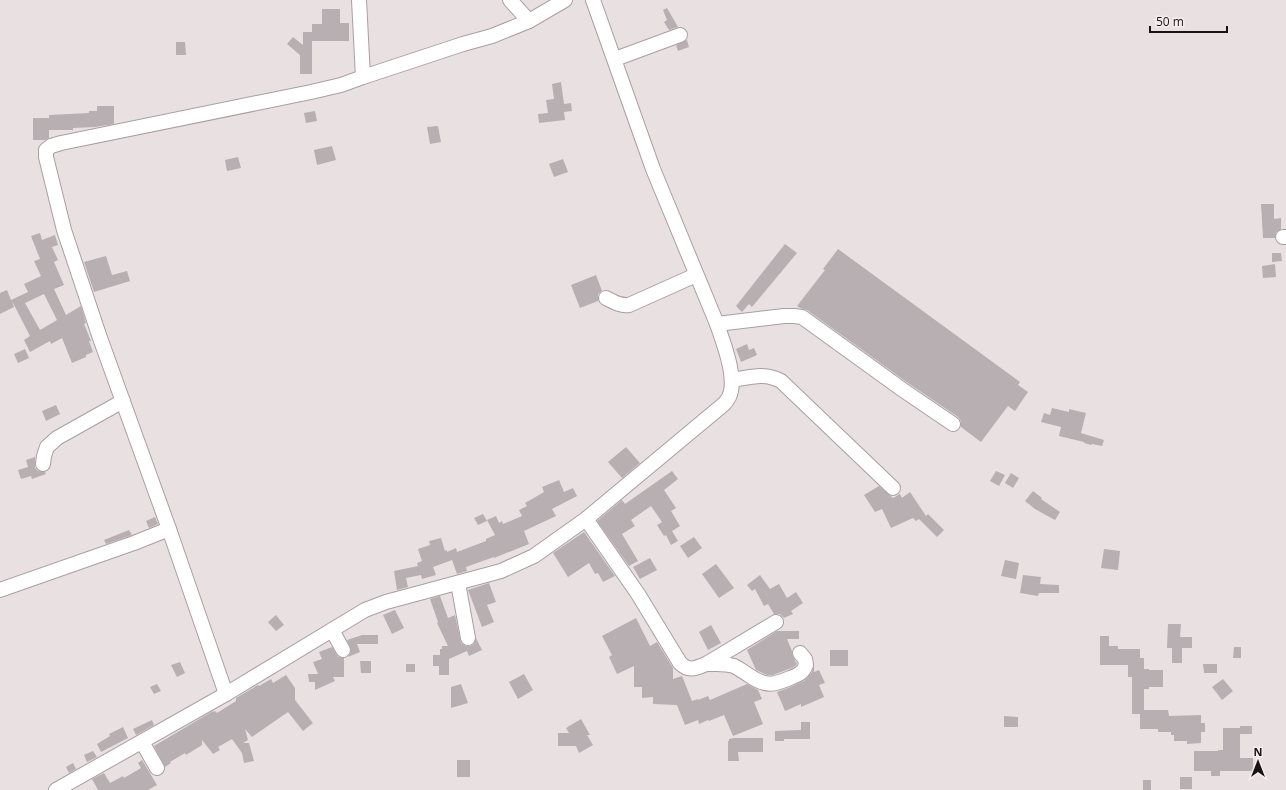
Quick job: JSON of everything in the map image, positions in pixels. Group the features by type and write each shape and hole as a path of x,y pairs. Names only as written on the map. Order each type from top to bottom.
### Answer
{"street":[{"path":"358,0 363,77"},
{"path":"510,0 512,4 529,21"},
{"path":"226,694 100,338 64,230 46,157 46,150 51,146 61,143 341,85 463,44 492,36 529,21 565,0"},
{"path":"60,789 226,694 365,610 386,602 501,571 515,566 534,556 586,519 724,404 729,397 732,380 717,324 653,169 593,0"},
{"path":"615,60 680,35"},
{"path":"606,298 623,306 629,305 696,275"},
{"path":"717,324 784,316 802,317 954,424"},
{"path":"732,380 759,375 774,377 781,381 893,488"},
{"path":"43,464 47,447 57,438 123,402"},
{"path":"586,519 638,594 680,663 685,668 691,669 706,664 776,622"},
{"path":"0,590 169,530"},
{"path":"458,583 468,638"},
{"path":"332,630 343,650"},
{"path":"706,664 729,665 742,670 764,683 771,684 798,675 804,670 806,665 805,659 800,653"},
{"path":"142,742 157,768"}],"building":[{"path":"667,8 678,27 669,30 664,22 667,20 663,10"},
{"path":"322,9 340,9 340,23 349,23 349,41 312,41 312,74 300,74 300,55 287,44 293,37 303,45 303,32 312,32 312,24 322,24"},
{"path":"687,40 689,47 678,51 676,45"},
{"path":"176,42 185,42 186,55 176,55"},
{"path":"561,82 564,104 571,103 572,111 564,112 565,120 539,123 538,114 548,113 546,100 554,99 552,84"},
{"path":"97,106 114,106 114,124 73,128 73,130 49,130 49,138 45,140 33,140 33,118 49,118 49,115 89,113 89,111 97,111"},
{"path":"315,111 317,121 306,123 304,113"},
{"path":"438,126 441,142 430,144 427,127"},
{"path":"332,146 336,160 317,165 314,150"},
{"path":"238,157 241,168 227,171 225,160"},
{"path":"563,159 568,172 554,177 549,164"},
{"path":"1261,204 1274,204 1274,219 1281,218 1281,229 1276,232 1275,238 1263,238"},
{"path":"40,233 42,240 55,235 58,245 52,247 58,260 54,262 64,285 54,289 66,315 81,306 86,323 84,324 91,341 89,341 93,352 72,363 62,338 51,344 50,341 30,352 24,340 30,336 12,301 14,307 0,314 0,293 7,290 11,300 28,292 24,284 41,276 34,261 40,259 31,236","holes":["44,294 57,320 40,330 25,303"]},
{"path":"785,244 797,253 752,307 749,304 742,312 736,306"},
{"path":"838,249 1020,382 1018,385 1028,392 1015,411 1008,406 981,442 961,427 961,421 958,417 807,310 797,306 825,270 823,269"},
{"path":"1272,253 1281,253 1282,261 1272,262"},
{"path":"106,256 112,275 127,271 130,281 94,292 84,262"},
{"path":"1275,264 1276,277 1263,278 1262,266"},
{"path":"596,275 602,291 598,294 598,301 580,308 571,285"},
{"path":"747,344 749,350 754,348 757,355 741,362 736,349"},
{"path":"25,349 29,358 18,363 14,354"},
{"path":"56,405 60,414 46,421 42,411"},
{"path":"1052,408 1069,412 1069,409 1086,413 1081,433 1104,440 1102,446 1091,445 1059,436 1061,427 1041,422 1044,413 1050,415"},
{"path":"626,447 640,463 622,478 608,462"},
{"path":"35,457 35,468 38,471 45,472 46,474 32,479 31,476 21,479 18,470 28,467 26,460"},
{"path":"672,471 678,479 664,490 676,508 671,511 680,526 672,531 678,541 671,545 666,535 664,536 657,525 662,522 651,506 631,520 635,526 622,534 638,561 629,566 597,521 622,500 625,504"},
{"path":"996,471 1005,475 999,486 990,481"},
{"path":"1011,473 1019,478 1013,488 1005,483"},
{"path":"559,480 564,492 573,488 577,496 552,509 556,516 524,531 529,544 466,567 467,571 457,574 452,560 433,567 436,575 422,579 421,575 406,578 408,587 397,590 394,571 418,566 417,563 422,561 418,549 430,545 429,541 441,538 445,551 447,550 447,552 456,548 457,552 486,541 486,539 495,535 487,520 496,516 499,523 502,521 503,524 522,516 519,510 527,506 525,503 544,492 542,487"},
{"path":"879,486 893,498 900,494 902,498 910,492 926,516 928,514 944,530 937,537 919,519 916,521 913,518 891,528 882,509 875,512 864,495"},
{"path":"1033,491 1042,498 1041,499 1060,512 1055,520 1035,509 1025,501"},
{"path":"483,514 487,521 478,525 474,518"},
{"path":"155,517 158,524 149,528 146,521"},
{"path":"129,530 132,535 106,544 104,540"},
{"path":"584,532 615,576 603,582 598,573 595,574 589,563 568,577 553,553"},
{"path":"694,537 702,548 688,558 680,546"},
{"path":"1104,549 1120,551 1118,570 1101,568"},
{"path":"650,558 657,570 640,579 633,567"},
{"path":"1005,560 1019,563 1016,579 1001,576"},
{"path":"716,564 734,588 719,598 702,574"},
{"path":"760,575 770,589 779,584 787,598 796,592 803,603 791,611 793,614 784,618 780,614 774,614 768,604 764,606 755,589 752,591 747,585"},
{"path":"1023,575 1041,577 1040,584 1059,585 1059,593 1039,593 1038,596 1020,593"},
{"path":"489,583 496,602 487,605 494,622 482,627 468,590"},
{"path":"440,596 448,618 455,615 461,643 466,646 470,646 474,644 476,638 482,650 469,656 467,651 449,659 449,675 439,675 439,666 433,666 433,655 440,655 440,649 442,649 442,646 448,646 437,623 438,622 430,599"},
{"path":"395,610 404,628 392,634 383,615"},
{"path":"276,615 284,625 276,631 268,622"},
{"path":"636,618 650,646 657,642 673,668 673,679 682,676 692,701 708,696 710,700 747,684 758,690 762,699 754,702 763,724 733,736 724,715 699,724 698,720 685,725 677,705 653,704 653,697 642,698 642,687 634,687 634,666 617,674 609,657 612,655 602,636"},
{"path":"1168,624 1181,624 1180,637 1192,637 1192,648 1182,648 1182,663 1172,663 1172,648 1167,648"},
{"path":"711,625 721,643 708,650 699,632"},
{"path":"777,631 799,631 799,639 787,639 792,655 797,664 794,667 773,675 767,675 756,670 747,650"},
{"path":"362,635 378,635 378,644 357,644 360,652 348,657 351,650 347,640"},
{"path":"1100,636 1109,636 1109,646 1118,646 1118,649 1140,649 1140,658 1144,658 1144,669 1163,670 1163,687 1149,687 1149,689 1144,689 1144,710 1168,710 1169,716 1201,715 1201,723 1205,723 1205,732 1201,732 1201,743 1187,744 1187,741 1174,741 1174,735 1171,735 1171,732 1158,732 1158,729 1140,729 1140,714 1132,714 1132,677 1128,677 1128,665 1100,665"},
{"path":"332,647 338,657 344,658 344,677 333,677 335,681 315,690 315,682 309,682 308,674 318,674 313,662 322,659 319,652"},
{"path":"1234,647 1241,647 1241,658 1233,658"},
{"path":"830,650 848,650 848,666 830,666"},
{"path":"360,661 371,661 371,673 361,673"},
{"path":"180,662 185,673 177,677 171,665"},
{"path":"406,664 415,664 415,672 406,672"},
{"path":"814,664 814,672 819,670 825,683 819,685 824,697 801,707 801,704 785,711 777,692 804,681 812,672"},
{"path":"1203,664 1217,664 1217,673 1204,673"},
{"path":"524,674 533,690 518,699 509,682"},
{"path":"286,675 295,688 295,700 313,723 303,731 288,712 252,737 245,729 248,740 243,743 249,743 254,761 244,763 242,753 232,739 218,747 220,750 213,754 202,740 202,745 186,755 185,753 170,762 171,763 165,767 154,746 213,711 217,713 236,701 236,698 258,685 259,686 271,679 273,683"},
{"path":"1223,679 1233,691 1222,700 1212,687"},
{"path":"157,684 161,691 154,694 150,687"},
{"path":"461,684 468,703 451,708 451,687"},
{"path":"1004,716 1018,717 1018,727 1004,727"},
{"path":"581,719 590,735 587,735 593,745 579,753 576,746 558,746 558,733 569,733 566,728"},
{"path":"152,720 154,725 136,735 133,729"},
{"path":"801,722 810,722 810,739 784,739 784,741 775,741 775,731 801,730"},
{"path":"1240,726 1252,726 1252,734 1240,734 1240,758 1253,758 1253,771 1220,771 1220,776 1211,776 1211,771 1194,771 1194,751 1223,750 1223,728 1240,728"},
{"path":"123,727 128,738 101,752 97,744 110,736 109,734"},
{"path":"763,738 763,752 738,752 739,761 728,761 728,741 729,739"},
{"path":"93,751 97,757 87,762 84,755"},
{"path":"142,760 157,785 148,790 98,790 92,779 104,773 110,783 123,776 124,778 141,768 138,763"},
{"path":"457,760 470,760 470,777 457,777"},
{"path":"73,763 76,769 69,773 66,767"},
{"path":"1180,777 1192,777 1192,789 1180,789"},
{"path":"1143,780 1151,780 1151,790 1143,790"}]}
